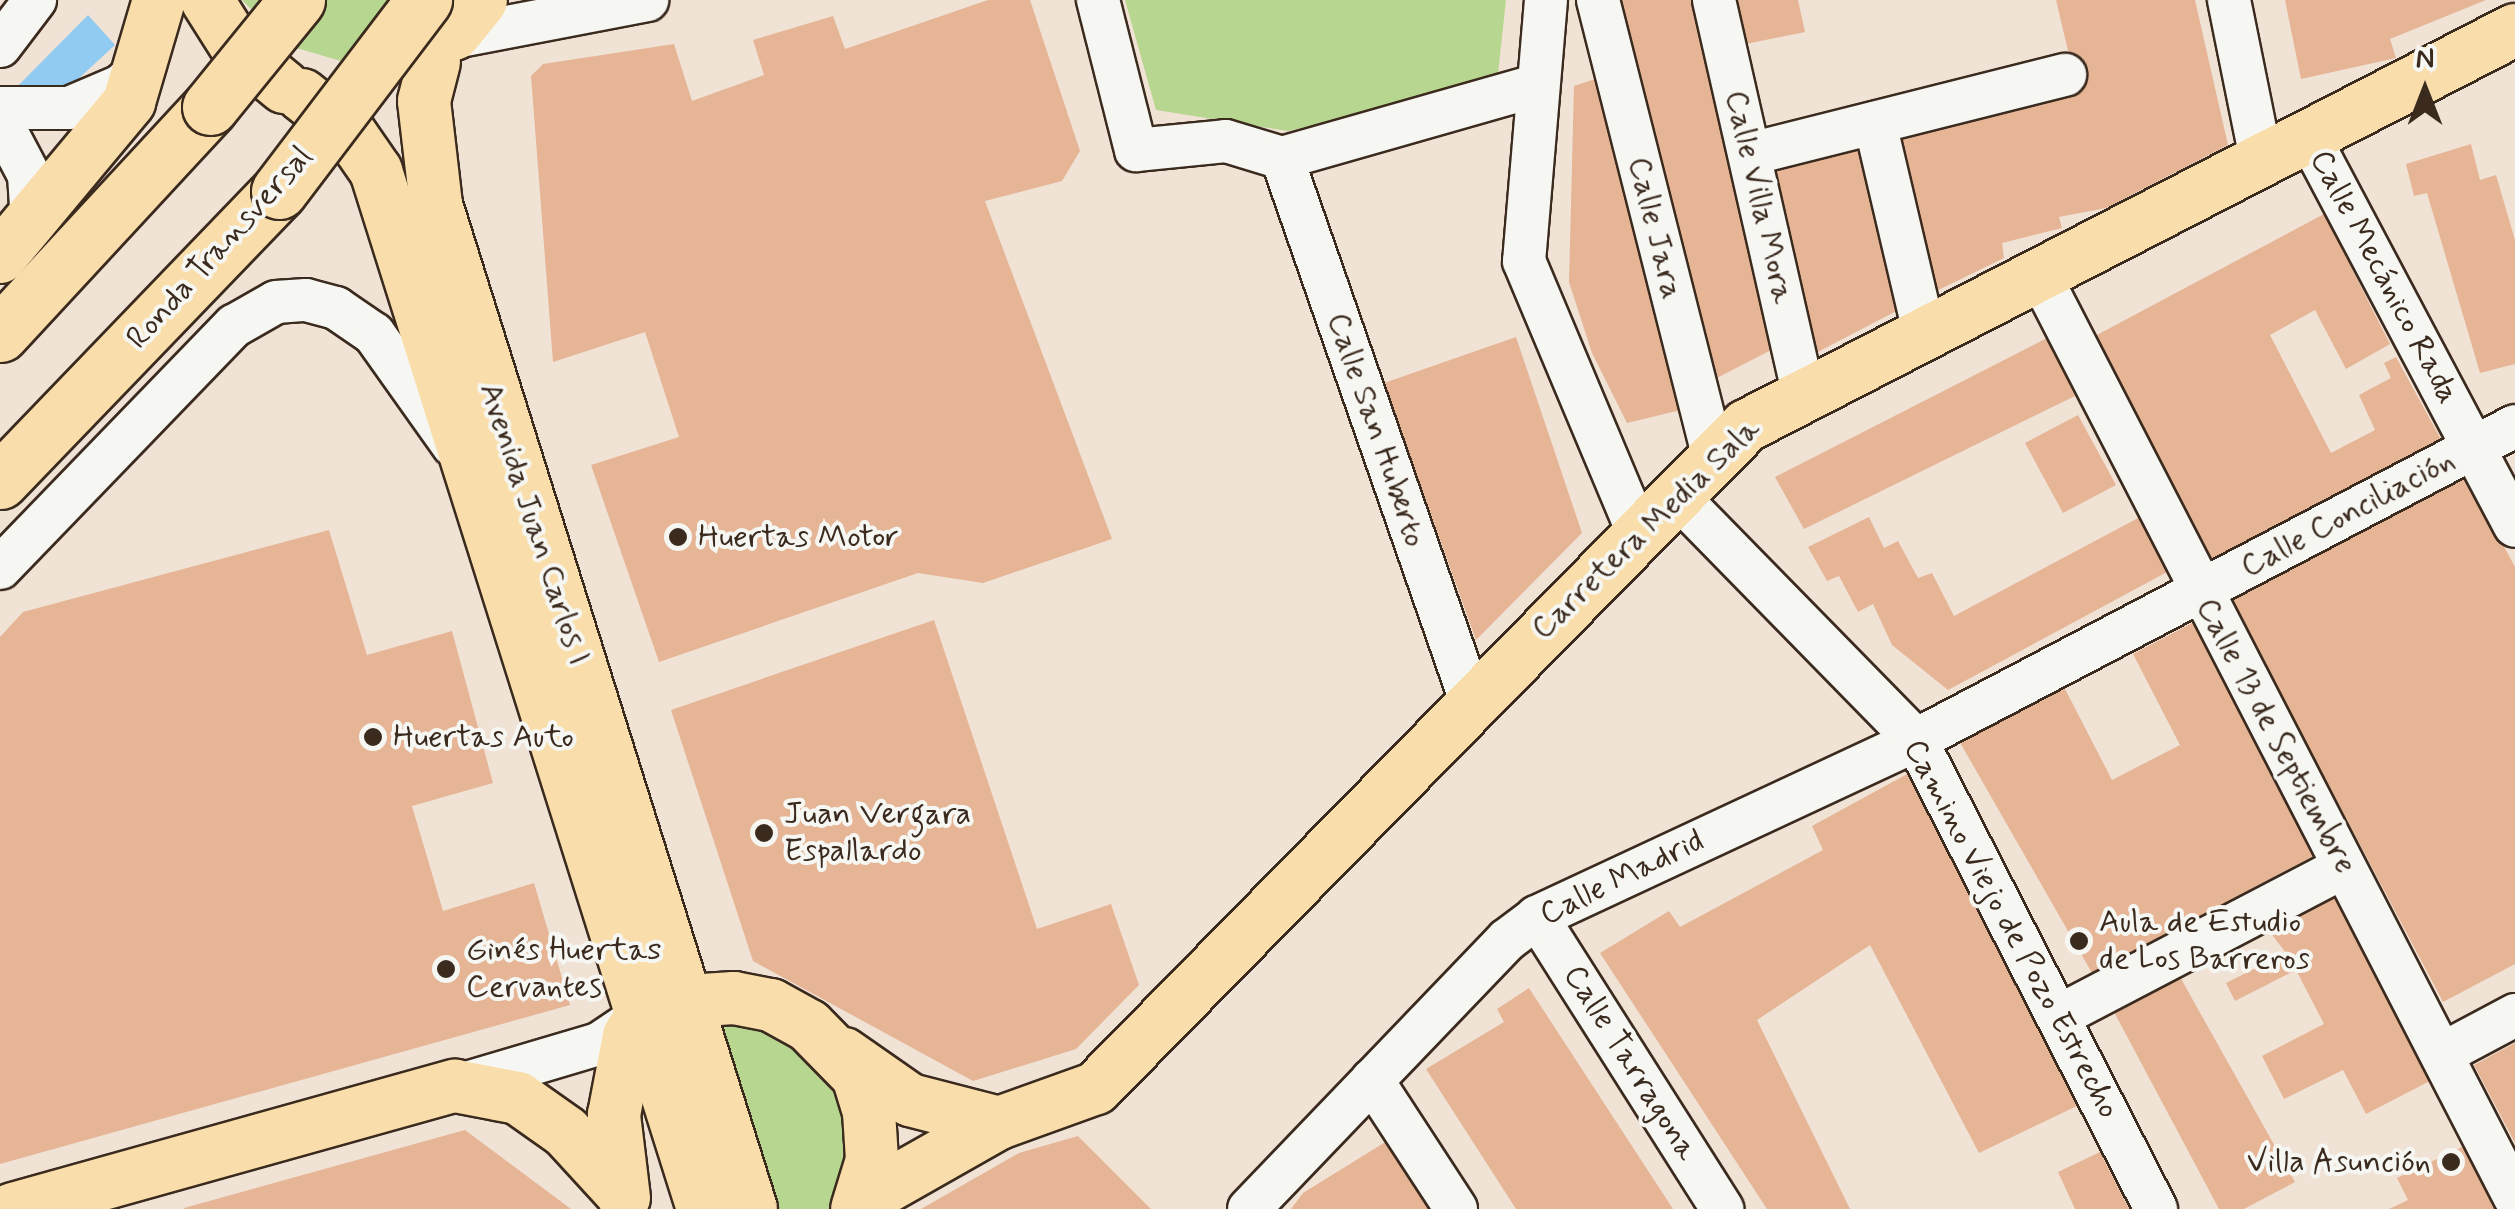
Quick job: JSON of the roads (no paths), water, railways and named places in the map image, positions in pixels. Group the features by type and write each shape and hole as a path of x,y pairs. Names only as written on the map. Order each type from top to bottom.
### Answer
{"highway":[{"path":"0,334 210,108 297,0"},
{"name":"Ronda Transversal","path":"0,482 279,191 450,22"}],"main road":[{"path":"16,240 105,138 146,64 160,0"},
{"name":"Avenida Juan Carlos I","path":"206,0 252,62 350,132 376,171 470,468 664,1008 751,1209"},
{"path":"302,95 368,100 399,88 450,22"},
{"name":"Avenida Juan Carlos I","path":"450,22 424,101 436,205 664,1008 703,1209"},
{"name":"Carretera Media Sala","path":"859,1205 999,1123 1096,1088 1471,701 1746,426 2515,30"},
{"path":"625,1200 616,1086 624,1048 664,1008 734,998 771,1006 910,1100 999,1123"},
{"path":"839,1050 858,1076 869,1112 872,1160 859,1205"},
{"path":"14,1209 454,1086 518,1098 566,1132 625,1200"}],"street":[{"path":"0,46 35,0"},
{"path":"450,22 647,0"},
{"path":"1098,0 1136,150 1226,141 1282,158 1538,85"},
{"path":"1546,0 1524,260 1638,532"},
{"name":"Calle Jara","path":"1598,0 1714,456"},
{"name":"Calle Villa Mora","path":"1714,0 1803,394"},
{"path":"2229,0 2261,160"},
{"path":"16,240 29,174 15,120 96,99 146,64"},
{"path":"1750,154 2065,75"},
{"path":"1875,122 1924,332"},
{"name":"Calle Mecánico Rada","path":"2308,135 2515,526"},
{"name":"Calle San Huberto","path":"1282,158 1471,701"},
{"name":"Calle 13 de Septiembre","path":"2038,274 2515,1198"},
{"path":"0,568 234,326 276,302 306,300 336,308 374,334 470,468"},
{"name":"Calle Conciliación","path":"1916,740 2515,426"},
{"name":"Camino Viejo de Pozo Estrecho","path":"1675,494 1916,740 2061,1015 2156,1209"},
{"name":"Calle Madrid","path":"1249,1209 1537,916 1916,740"},
{"path":"2061,1015 2344,868"},
{"name":"Calle Tarragona","path":"1537,916 1722,1209"},
{"path":"454,1086 599,1044 664,1008"},
{"path":"2442,1054 2515,1015"},
{"path":"1372,1080 1456,1209"}],"water":[{"path":"88,15 115,45 0,151 0,104"}],"place":[{"name":"Huertas Motor","path":"678,537"},
{"name":"Huertas Auto","path":"373,737"},
{"name":"Juan Vergara Espallardo","path":"764,833"},
{"name":"Aula de Estudio de Los Barreros","path":"2079,941"},
{"name":"Ginés Huertas Cervantes","path":"446,969"},
{"name":"Villa Asunción","path":"2451,1162"}]}
